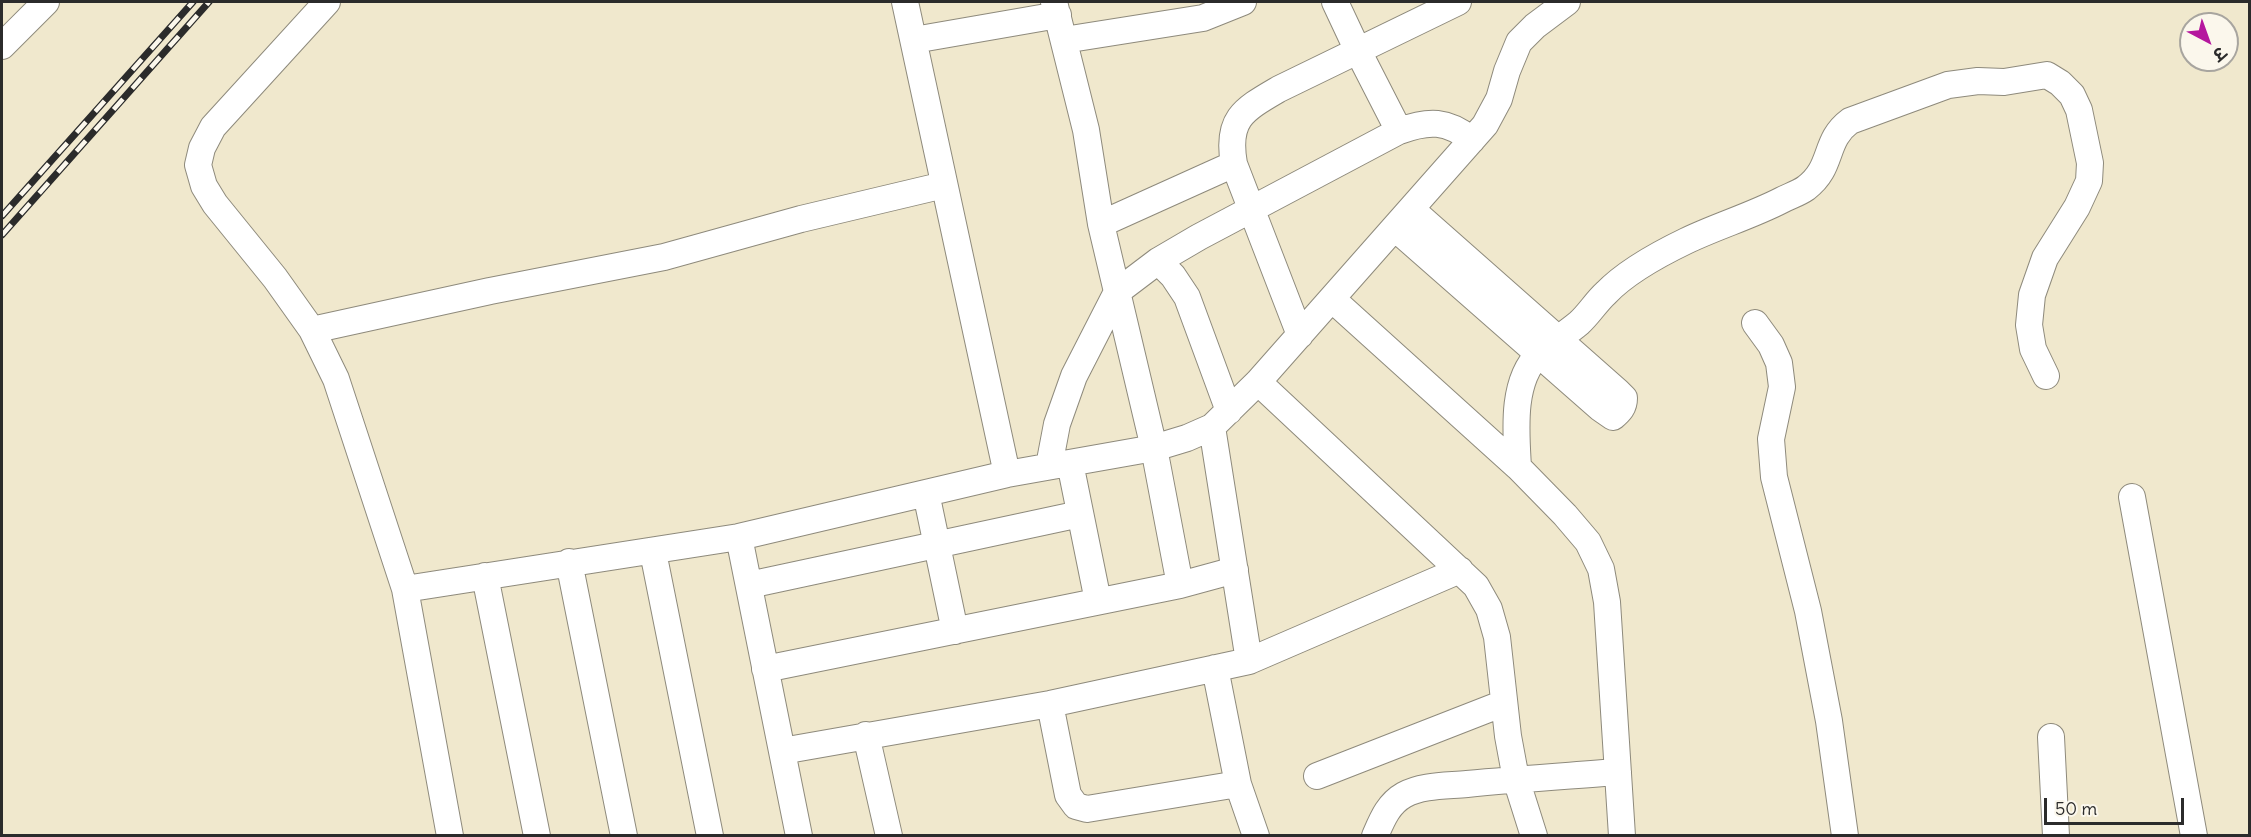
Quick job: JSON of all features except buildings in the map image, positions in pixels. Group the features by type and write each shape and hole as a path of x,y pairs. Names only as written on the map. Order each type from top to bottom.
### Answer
{"street":[{"path":"2,46 46,2"},
{"path":"327,2 213,127 202,148 198,165 204,186 215,204 275,278 312,330 336,379 405,589 450,836"},
{"path":"905,2 1006,474"},
{"path":"1064,40 1203,18 1243,2"},
{"path":"1335,2 1399,131"},
{"path":"1300,335 1250,211 1234,164 1230,143 1235,124 1251,105 1279,89 1458,2"},
{"path":"405,589 739,537 1006,474 1154,448 1186,438 1221,419 1258,382 1472,140 1485,125 1499,99 1519,42 1535,26 1567,2"},
{"path":"914,40 1056,8 1086,129 1101,224 1154,448 1180,585"},
{"path":"1518,467 1516,419 1518,394 1527,372 1538,354 1581,321 1606,291 1638,268 1685,242 1805,189 1818,178 1825,167 1832,140 1839,129 1850,121 1948,86 1978,81 2004,82 2047,75 2060,82 2072,95 2079,110 2090,163 2088,181 2077,207 2045,258 2032,295 2029,326 2033,349 2046,376"},
{"path":"1098,601 1080,514 1059,465 1057,424 1074,376 1117,292 1158,261 1399,131 1417,124 1442,123 1459,130 1472,140"},
{"path":"1101,224 1234,164"},
{"path":"312,330 664,256 801,219 944,185"},
{"path":"1395,228 1607,415 1613,417 1619,412 1624,405 1624,398 1411,209"},
{"path":"1158,261 1173,276 1187,297 1221,419 1235,570 1249,661"},
{"path":"1332,299 1518,467 1588,542 1601,569 1607,602 1622,836"},
{"path":"1755,323 1771,345 1779,363 1782,387 1771,439 1774,477 1808,611 1829,721 1845,836"},
{"path":"1258,382 1476,586 1489,609 1497,638 1516,779 1534,836"},
{"path":"926,493 955,631"},
{"path":"2132,497 2194,836"},
{"path":"749,585 1080,514"},
{"path":"739,537 799,836"},
{"path":"653,552 710,836"},
{"path":"569,562 624,836"},
{"path":"765,669 1180,585 1235,570"},
{"path":"782,751 1050,704 1249,661 1460,570"},
{"path":"485,576 537,836"},
{"path":"1215,668 1238,784 1256,836"},
{"path":"1317,776 1504,703"},
{"path":"1050,704 1068,795 1076,806 1087,809 1238,784"},
{"path":"866,735 889,836"},
{"path":"2051,737 2056,836"},
{"path":"1375,836 1393,803 1421,788 1618,772"}],"railway":[{"path":"2,216 193,2"},
{"path":"2,235 209,2"}]}
